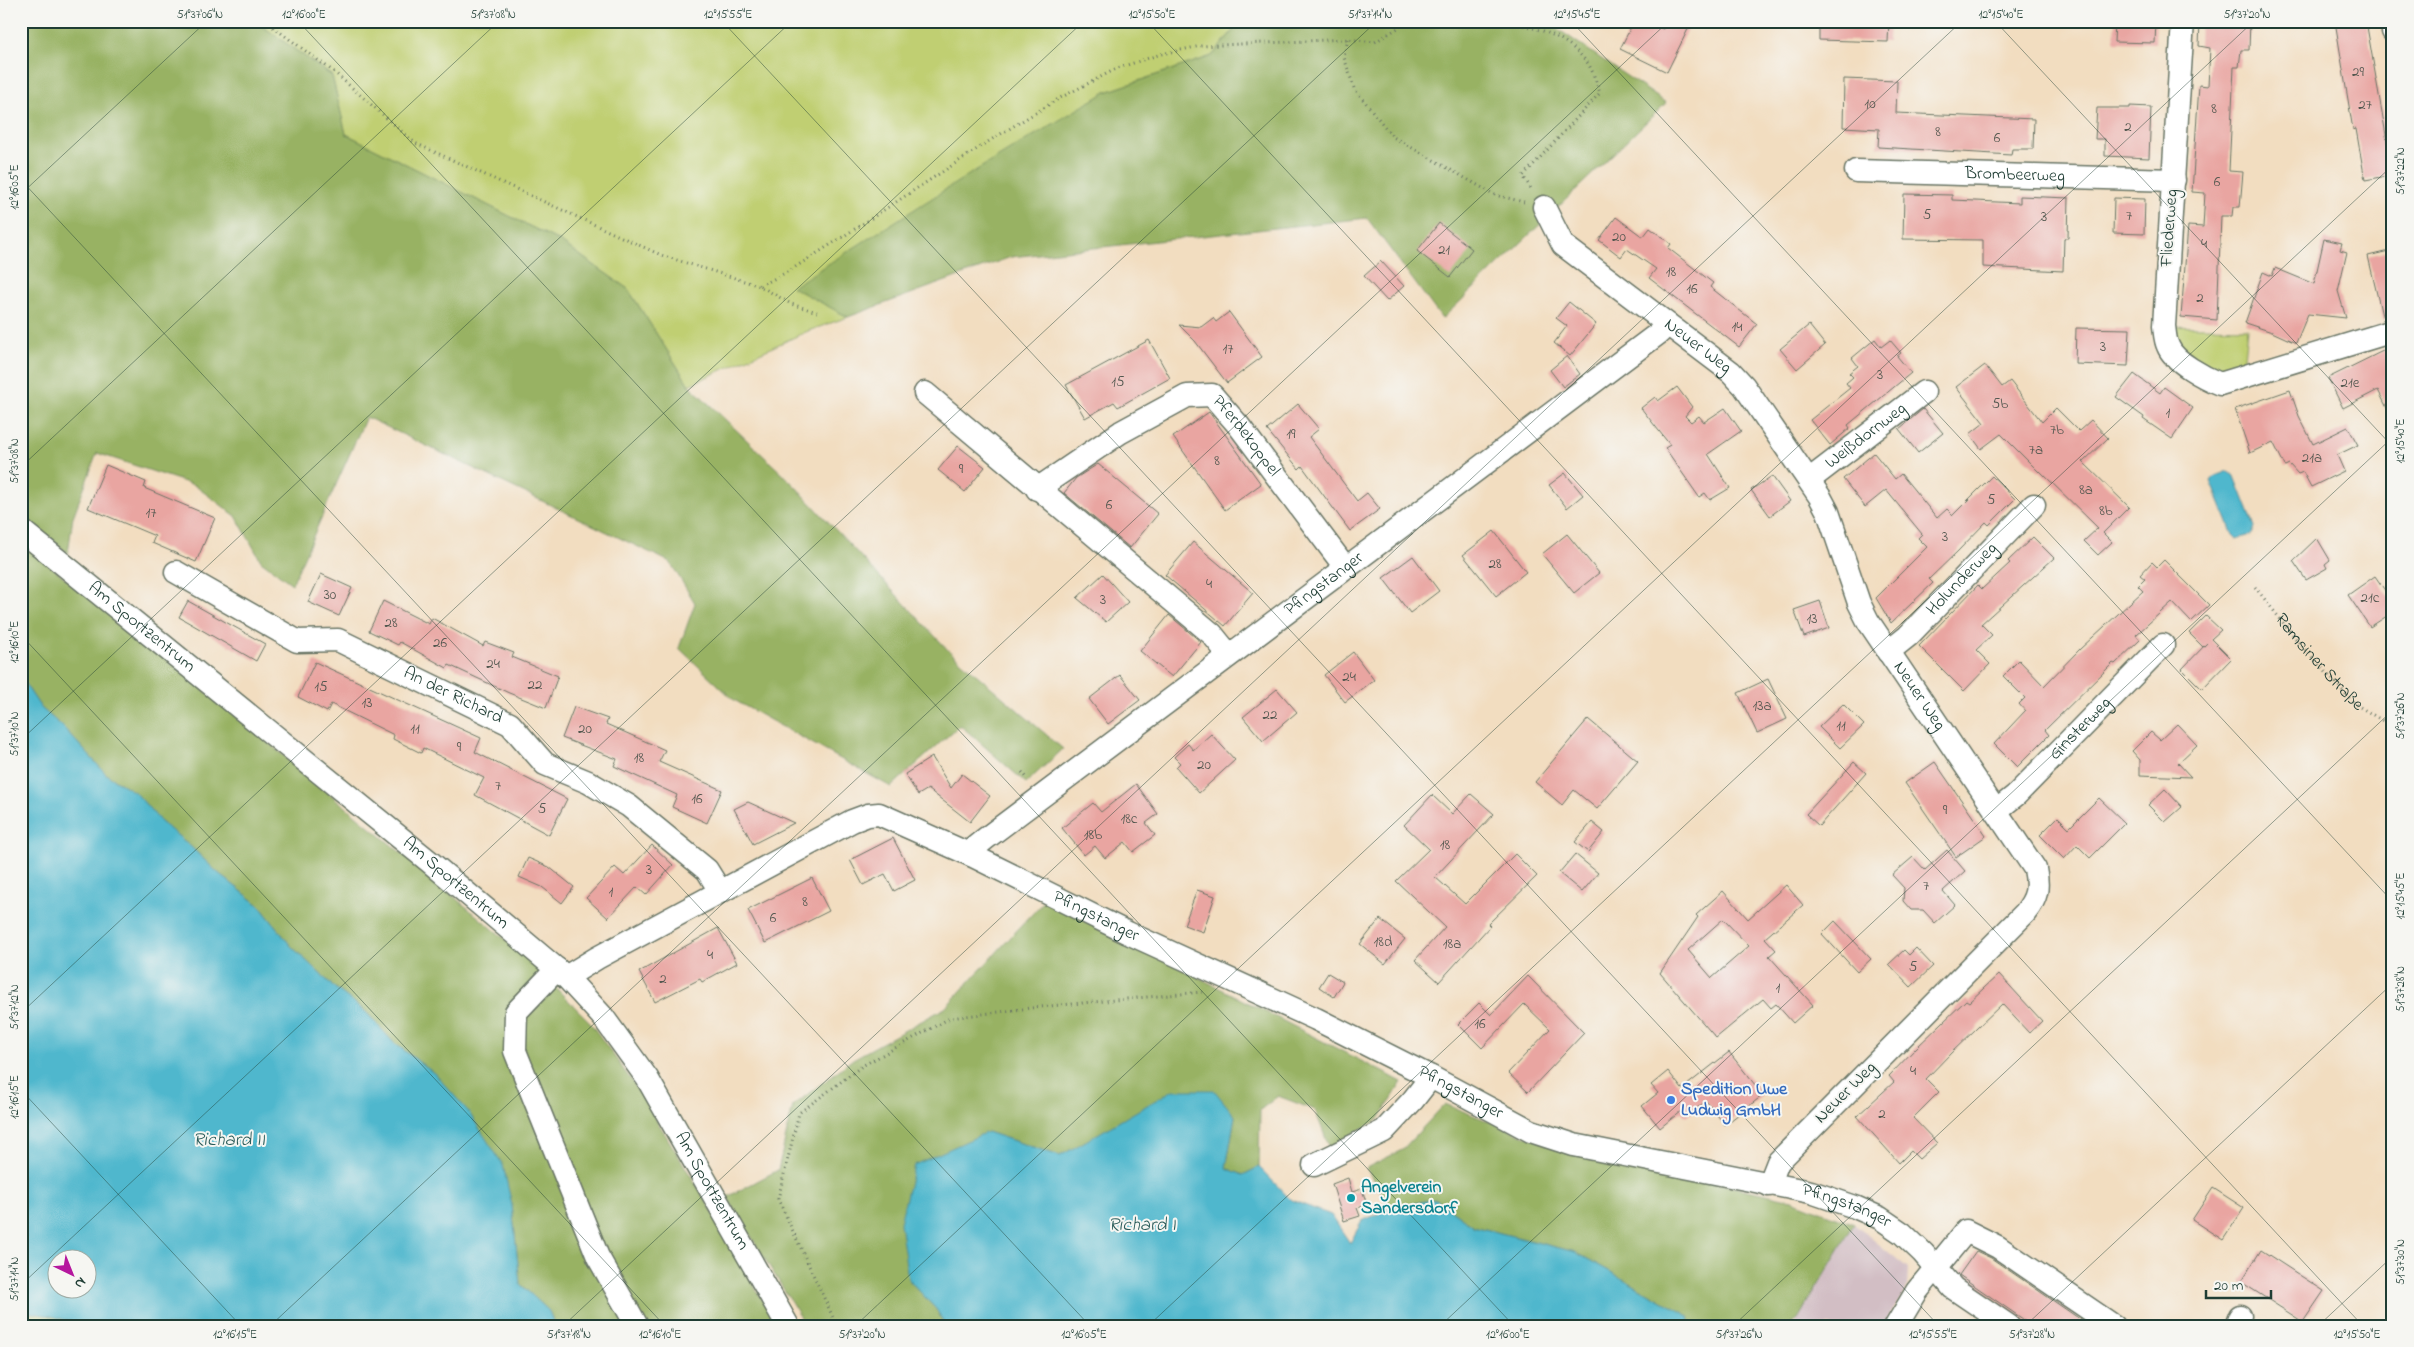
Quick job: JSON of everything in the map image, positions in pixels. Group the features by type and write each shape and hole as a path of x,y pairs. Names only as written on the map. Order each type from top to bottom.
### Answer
{"street":[{"name":"Fliederweg","path":"2183,21 2164,326 2168,346 2202,376 2220,384 2242,379 2393,330"},
{"path":"2391,21 2393,31"},
{"name":"Brombeerweg","path":"1856,171 2174,180"},
{"name":"Neuer Weg","path":"1544,207 1563,245 1738,378 1809,480 1828,512 1859,603 1888,652 2035,869 2038,894 2033,903 1778,1162 1769,1185"},
{"name":"Pfingstanger","path":"1667,325 1659,333 985,839 974,848 971,855 1128,934 1316,1019 1431,1077 1508,1120 1553,1139 1769,1185 1811,1192 1880,1218 1902,1233 1937,1267 1953,1288 2009,1326"},
{"name":"Weißdornweg","path":"1809,480 1924,392"},
{"path":"925,393 1212,634 1229,655"},
{"name":"Pferdekoppel","path":"1037,489 1121,432 1187,396 1212,395 1239,426 1344,568"},
{"name":"Holunderweg","path":"1888,652 1908,636 2034,505"},
{"name":"Am Sportzentrum","path":"21,530 562,973 603,1017 647,1078 788,1326"},
{"name":"An der Richard","path":"176,572 297,641 338,640 510,724 545,764 588,782 629,806 707,870 720,891"},
{"name":"Ginsterweg","path":"1996,811 2016,795 2163,645"},
{"path":"637,1326 598,1257 515,1051 516,1012 562,973 852,821 868,815 878,814 889,817 971,855"},
{"path":"1314,1165 1384,1130 1413,1100 1431,1077"},
{"path":"1896,1326 1917,1291 1966,1231 1998,1247 2114,1326"}],"path":[{"path":"265,21 334,72 415,143 660,255 760,286 791,304 817,312"},
{"path":"760,286 812,257 1060,98 1118,68 1162,54 1201,46 1348,39 1375,42 1398,28 1404,21"},
{"path":"1504,21 1531,27 1562,38 1587,62 1600,93 1523,176 1544,207"},
{"path":"1348,39 1344,56 1354,88 1393,137 1495,195 1544,207"},
{"name":"Ramsiner Straße","path":"2255,587 2300,644 2355,704 2383,722 2393,719"},
{"path":"837,1326 778,1199 800,1113 862,1066 950,1018 1039,1007 1208,991"}],"shaded area":[{"path":"1854,1224 1908,1268 1907,1288 1883,1326 1794,1326"}],"green space":[{"path":"21,21 255,21 332,76 346,134 561,242 628,289 689,385 793,484 948,650 1063,749 1026,783 960,725 891,787 734,700 679,648 695,603 670,562 366,417 292,584 261,561 236,516 194,485 97,453 73,517 68,553 21,515"},
{"path":"255,21 1241,21 1212,56 1106,92 793,287 848,317 808,331 689,385 628,289 561,242 346,134 332,76"},
{"path":"1241,21 1546,21 1666,103 1442,319 1367,218 1011,257 848,317 792,287 970,174 1106,92 1212,56"},
{"path":"2164,326 2247,328 2242,379 2202,376"},
{"path":"21,542 242,721 517,949 589,1021 636,1087 705,1199 777,1326 555,1326 549,1311 520,1284 512,1205 435,1074 393,1042 366,1012 335,988 291,946 259,905 217,872 188,844 161,822 136,793 107,775 63,727 41,708 21,678"},
{"path":"1046,899 1402,1082 1379,1119 1329,1147 1315,1110 1278,1096 1260,1110 1259,1167 1243,1175 1226,1168 1235,1116 1100,1134 1060,1156 987,1132 908,1279 936,1309 946,1326 806,1326 727,1197 778,1170 793,1106 853,1059 945,1008"},
{"path":"1445,1104 1551,1146 1792,1200 1854,1224 1798,1319 1787,1326 1691,1326 1689,1316 1575,1252 1473,1226 1436,1199 1391,1208 1366,1168 1402,1150"},
{"path":"21,1311 51,1316 87,1326 21,1326"}],"water":[{"path":"2228,471 2234,474 2255,527 2251,535 2237,539 2233,535 2211,481 2215,476"},
{"name":"Richard II","path":"21,678 41,708 63,727 107,775 136,793 161,822 188,844 217,872 259,905 291,946 335,988 366,1012 393,1042 435,1074 468,1111 503,1165 512,1205 520,1284 549,1311 555,1326 87,1326 51,1316 21,1311"},
{"name":"Richard I","path":"1173,1090 1214,1090 1235,1116 1226,1168 1243,1175 1259,1167 1291,1200 1331,1215 1350,1243 1362,1221 1391,1208 1436,1199 1473,1226 1575,1252 1689,1316 1691,1326 946,1326 936,1309 908,1279 900,1223 914,1165 987,1132 1060,1156"}],"building":[{"path":"1634,21 1647,21 1663,29 1666,21 1692,21 1667,72 1620,49"},
{"path":"1819,21 1889,21 1888,42 1819,40"},
{"path":"2115,21 2156,21 2155,43 2114,42"},
{"path":"2200,21 2250,21 2249,50 2241,50 2239,67 2234,67 2229,171 2243,172 2240,207 2233,207 2232,216 2221,216 2217,320 2181,317 2188,226 2203,227 2205,193 2192,192 2199,85 2208,86 2210,48 2199,46"},
{"path":"2335,21 2366,21 2393,175 2365,180 2356,129 2353,130"},
{"path":"1844,79 1897,81 1896,113 2034,119 2033,149 2012,149 2011,155 1878,147 1879,129 1843,127"},
{"path":"2130,106 2151,107 2149,158 2105,156 2105,139 2095,139 2097,108 2130,108"},
{"path":"1904,194 1952,195 1952,200 2020,203 2020,196 2069,198 2068,238 2064,238 2063,271 1983,267 1983,240 1903,239"},
{"path":"2114,198 2145,199 2144,234 2113,233"},
{"path":"1616,217 1643,237 1650,228 1671,244 1668,248 1713,283 1710,287 1757,324 1739,347 1649,278 1656,269 1627,249 1621,257 1599,240"},
{"path":"1439,223 1472,249 1450,277 1417,251"},
{"path":"2324,239 2342,243 2340,250 2347,252 2338,291 2346,318 2308,314 2296,343 2245,323 2263,272 2272,276 2275,268 2314,284"},
{"path":"2393,250 2393,318 2383,320 2368,256"},
{"path":"1381,261 1404,286 1387,301 1364,276"},
{"path":"1569,302 1596,324 1570,356 1554,343 1567,326 1556,318"},
{"path":"1229,312 1262,357 1227,383 1195,341 1179,325 1201,327 1213,318 1216,322"},
{"path":"1809,325 1825,345 1797,369 1780,349"},
{"path":"2076,328 2130,329 2128,366 2075,364"},
{"path":"1875,339 1881,347 1890,340 1901,353 1897,356 1911,373 1848,425 1850,428 1830,445 1810,420 1850,388 1846,383 1853,377 1849,373 1858,366 1852,358"},
{"path":"1149,340 1170,378 1118,407 1114,402 1085,418 1066,385"},
{"path":"2393,346 2393,420 2378,390 2343,408 2328,378"},
{"path":"1567,356 1580,374 1563,387 1550,370"},
{"path":"1985,365 2002,387 2010,381 2042,422 2056,408 2079,431 2091,420 2108,438 2083,462 2129,507 2103,533 2112,542 2098,555 2084,541 2098,528 2001,434 1981,449 1970,434 1984,423 1956,387"},
{"path":"2134,374 2160,393 2164,387 2193,408 2172,439 2116,397"},
{"path":"1677,387 1692,407 1685,416 1691,422 1699,416 1704,422 1725,408 1741,431 1708,454 1730,488 1710,500 1705,493 1699,497 1665,448 1670,445 1641,408 1655,397 1658,401"},
{"path":"2290,390 2299,416 2313,444 2348,427 2358,445 2337,455 2344,471 2311,487 2303,472 2298,474 2289,464 2285,466 2273,442 2250,453 2235,409"},
{"path":"1298,404 1319,429 1309,437 1357,501 1367,493 1380,509 1350,531 1302,466 1299,469 1267,430"},
{"path":"1923,409 1943,433 1918,453 1899,429"},
{"path":"1209,412 1261,484 1225,510 1173,437"},
{"path":"958,446 985,467 965,492 938,470"},
{"path":"1874,453 1895,479 1901,474 1937,518 1947,509 1953,515 1992,476 2015,499 1989,525 1986,522 1929,579 1933,583 1891,623 1876,598 1927,547 1918,538 1922,534 1886,490 1865,507 1843,479"},
{"path":"1098,464 1158,514 1130,548 1064,493 1076,478"},
{"path":"106,465 146,482 144,488 215,518 196,562 152,543 155,536 88,508"},
{"path":"1565,473 1583,495 1567,508 1549,485"},
{"path":"1772,476 1790,501 1770,516 1751,490"},
{"path":"1494,531 1526,572 1496,596 1463,555"},
{"path":"1567,534 1599,573 1574,593 1542,554"},
{"path":"2033,537 2054,558 1981,624 1992,635 1976,650 1990,664 1964,691 1919,646 1978,585 1982,589 2010,563 2008,561"},
{"path":"2317,538 2330,560 2325,564 2327,568 2306,580 2293,561"},
{"path":"1193,542 1253,593 1225,626 1165,575"},
{"path":"1413,556 1439,591 1410,613 1383,578"},
{"path":"2164,560 2209,605 2191,622 2172,602 2136,635 2140,640 2115,664 2113,663 2045,730 2049,735 2017,767 1994,744 2025,711 2019,704 2025,698 2003,676 2019,660 2044,686 2080,649 2143,591 2138,586 2145,579 2140,575 2152,562 2157,567"},
{"path":"321,574 352,588 339,616 308,602"},
{"path":"1103,574 1128,602 1106,622 1077,598"},
{"path":"2375,576 2393,602 2393,612 2370,627 2348,595"},
{"path":"188,601 265,644 256,661 179,617"},
{"path":"383,601 429,624 432,618 483,646 485,642 514,653 512,657 558,676 546,708 449,665 447,668 400,642 398,645 369,631"},
{"path":"1820,601 1829,628 1804,637 1794,610"},
{"path":"1169,615 1201,642 1172,677 1140,651"},
{"path":"2206,616 2221,630 2211,639 2231,659 2202,689 2182,669 2207,643 2203,647 2189,633"},
{"path":"1353,652 1374,680 1345,702 1324,675"},
{"path":"315,662 481,738 475,752 567,799 549,835 475,795 484,778 423,748 421,753 393,739 394,735 331,704 327,712 298,697"},
{"path":"1120,675 1140,700 1108,724 1089,699"},
{"path":"1768,679 1787,719 1757,733 1738,693"},
{"path":"1277,689 1297,712 1263,741 1243,717"},
{"path":"1843,704 1864,725 1840,748 1819,727"},
{"path":"574,707 608,719 606,724 665,750 659,762 722,790 707,823 672,807 677,795 614,766 617,759 562,738"},
{"path":"1588,719 1638,761 1597,809 1574,790 1562,805 1535,782"},
{"path":"2177,724 2197,745 2178,763 2191,777 2140,775 2140,760 2132,751 2151,732 2160,740"},
{"path":"1211,734 1235,760 1199,793 1176,767 1180,763 1174,757 1188,744 1193,750"},
{"path":"932,757 951,788 962,774 990,796 970,822 928,789 918,795 905,774"},
{"path":"1854,762 1866,773 1819,826 1806,814"},
{"path":"1935,762 1986,836 1956,857 1905,783"},
{"path":"1136,784 1158,814 1146,823 1155,835 1133,852 1125,842 1105,858 1095,846 1084,855 1062,828 1093,803 1101,812"},
{"path":"2165,789 2182,807 2165,822 2148,805"},
{"path":"1471,794 1494,814 1435,877 1465,904 1515,854 1537,876 1488,924 1490,926 1439,982 1415,960 1445,927 1396,881 1429,849 1404,825 1432,795 1452,814"},
{"path":"2099,798 2125,823 2090,858 2077,845 2064,859 2040,835 2058,817 2069,828"},
{"path":"748,802 794,823 753,844 734,809"},
{"path":"1592,822 1604,832 1588,852 1575,842"},
{"path":"893,838 915,880 894,891 885,874 863,885 850,860"},
{"path":"652,845 673,865 646,895 637,887 608,918 586,898 615,867 624,875"},
{"path":"1947,850 1965,871 1943,891 1955,905 1935,923 1923,910 1911,910 1903,901 1904,888 1892,875 1913,857 1925,870"},
{"path":"1575,854 1598,873 1582,892 1559,873"},
{"path":"528,858 549,867 574,887 562,903 542,887 519,877"},
{"path":"812,878 829,911 765,943 748,910"},
{"path":"1786,885 1803,905 1765,938 1776,950 1769,956 1813,1005 1793,1023 1776,1004 1771,1008 1763,999 1716,1038 1660,973 1698,917 1696,915 1723,891 1748,919","holes":["1723,919 1749,946 1712,978 1688,950"]},
{"path":"1197,890 1215,896 1203,932 1184,925"},
{"path":"1380,919 1405,939 1385,964 1360,944"},
{"path":"1835,921 1871,959 1857,972 1822,934"},
{"path":"718,928 737,963 702,982 700,979 655,1002 639,972"},
{"path":"1916,948 1933,966 1911,987 1889,964 1904,950 1909,955"},
{"path":"1328,973 1343,982 1334,997 1319,987"},
{"path":"1999,974 2042,1021 2029,1033 2002,1004 1951,1053 1926,1079 1939,1092 1913,1118 1937,1143 1919,1159 1911,1151 1899,1163 1857,1116 1894,1082 1889,1076 1917,1047 1966,1000 1969,1002"},
{"path":"1528,976 1584,1033 1528,1092 1508,1073 1550,1029 1524,1004 1482,1048 1458,1024 1479,1003 1491,1015"},
{"path":"1729,1052 1763,1095 1725,1125 1706,1101 1686,1117 1681,1111 1660,1128 1642,1106 1658,1093 1651,1085 1668,1071 1682,1089"},
{"name":"Angelverein Sandersdorf","path":"1348,1178 1352,1192 1362,1189 1367,1205 1357,1208 1360,1216 1344,1221 1332,1184"},
{"path":"2213,1188 2244,1208 2223,1240 2192,1220"},
{"path":"2261,1250 2324,1291 2303,1322 2241,1282"},
{"path":"1976,1251 1991,1258 2090,1326 2033,1326 1959,1275"}],"place":[{"name":"Spedition Uwe Ludwig GmbH","path":"1671,1100"},
{"name":"Angelverein Sandersdorf","path":"1351,1198"}]}
